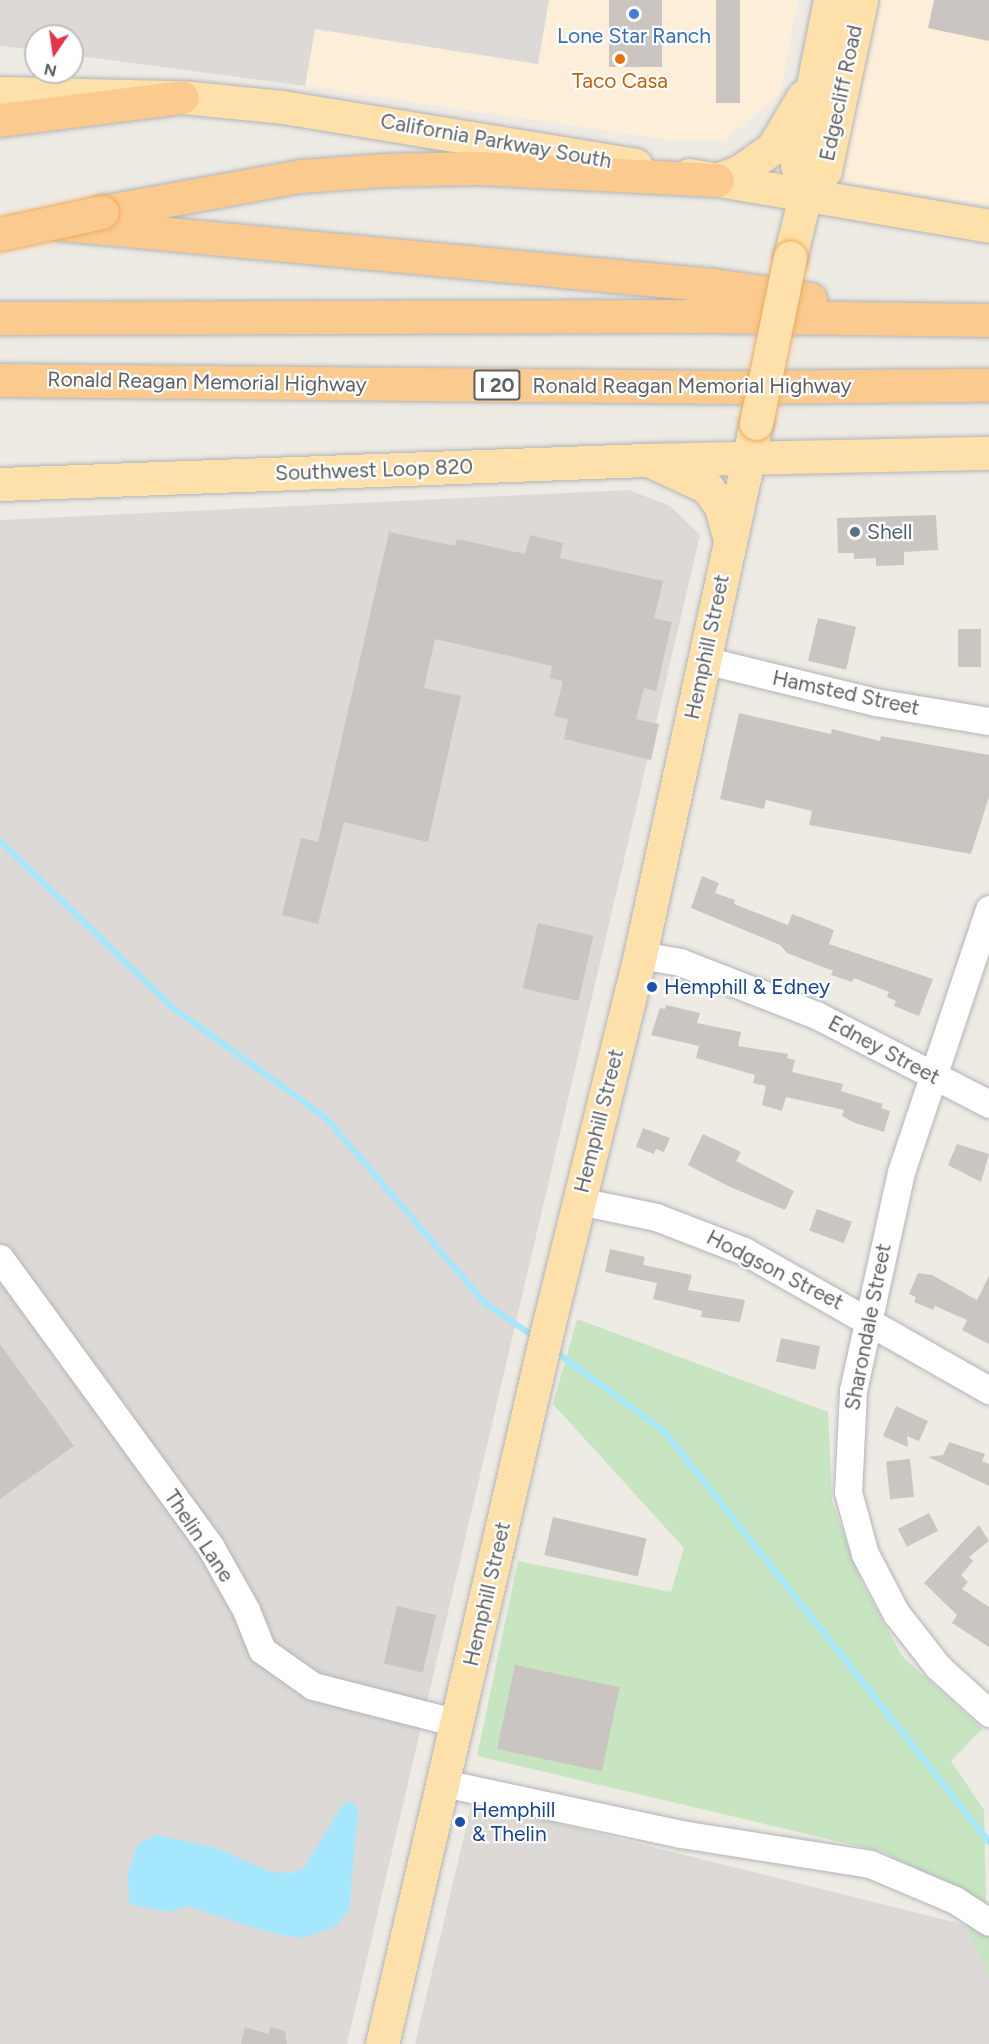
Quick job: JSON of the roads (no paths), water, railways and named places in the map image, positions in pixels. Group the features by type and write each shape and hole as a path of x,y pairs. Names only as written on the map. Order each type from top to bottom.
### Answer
{"highway":[{"path":"0,120 182,97"},
{"path":"0,234 102,212 302,176 478,168 717,180"},
{"path":"0,218 712,285 916,320"},
{"path":"0,318 669,316 989,320"},
{"name":"Ronald Reagan Memorial Highway","path":"1,380 735,387 989,385"}],"main road":[{"name":"Edgecliff Road","path":"805,196 797,165 830,0"},
{"name":"Edgecliff Road","path":"805,196 825,170 861,0"},
{"path":"717,180 740,171 772,149 817,72"},
{"name":"California Parkway South","path":"0,93 182,97 441,130 805,196 989,226"},
{"name":"Hemphill Street","path":"382,2044 548,1327 640,955 805,196"},
{"name":"Southwest Loop 820","path":"0,484 645,460 989,453"},
{"path":"645,460 707,487 722,507 730,541"}],"street":[{"name":"Hamsted Street","path":"704,660 876,702 989,721"},
{"name":"Sharondale Street","path":"989,909 901,1172 853,1391 848,1444 848,1492 865,1554 896,1613 938,1667 989,1713"},
{"name":"Edney Street","path":"640,955 680,962 816,1014 989,1104"},
{"name":"Hodgson Street","path":"579,1201 657,1217 698,1231 868,1318 989,1390"},
{"name":"Thelin Lane","path":"0,1258 210,1545 246,1610 262,1650 313,1686 457,1723"},
{"path":"443,1783 681,1834 870,1864 956,1900 989,1922"}],"water":[{"path":"351,1801 358,1809 349,1910 337,1926 302,1938 275,1934 187,1906 169,1912 129,1904 128,1872 138,1844 155,1835 214,1847 271,1872 292,1873 304,1868 343,1804"}],"waterway":[{"path":"0,841 172,1007 326,1118 485,1303 536,1338"},
{"path":"552,1349 664,1431 989,1842"}],"place":[{"name":"Lone Star Ranch","path":"634,14"},
{"name":"Taco Casa","path":"620,59"},
{"name":"Shell","path":"855,532"},
{"name":"Hemphill & Edney","path":"652,987"},
{"name":"Hemphill & Thelin","path":"460,1822"}]}
